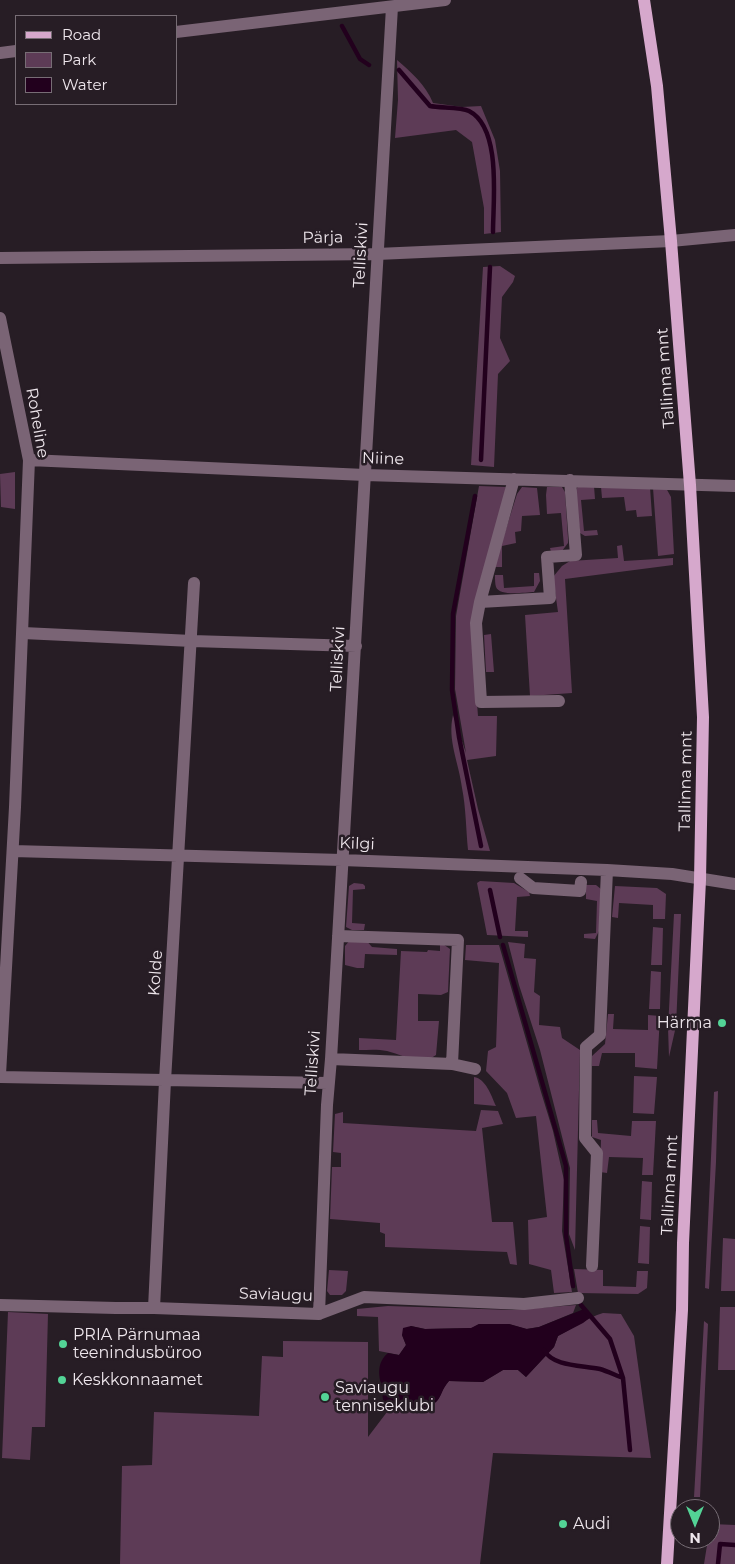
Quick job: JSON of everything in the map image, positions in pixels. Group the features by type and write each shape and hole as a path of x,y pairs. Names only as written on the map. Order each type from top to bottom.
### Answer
{"main road":[{"name":"Tallinna mnt","path":"644,0 657,86 672,241 690,484 703,717 700,880 683,1243 682,1310 667,1564"}],"street":[{"path":"178,32 445,0"},
{"name":"Telliskivi","path":"319,1314 328,1083 356,646 364,475 392,7"},
{"path":"0,53 15,51"},
{"name":"Pärja","path":"0,258 378,254 672,241 735,235"},
{"name":"Roheline","path":"0,318 29,460 13,851 5,913 0,1076"},
{"name":"Niine","path":"29,460 364,475 735,486"},
{"path":"514,479 476,623 481,702 559,701"},
{"path":"480,602 550,598 547,557 576,555 570,480"},
{"name":"Kolde","path":"154,1308 165,1081 194,584"},
{"path":"23,633 356,646"},
{"name":"Kilgi","path":"13,851 342,860 607,870 672,874 700,880"},
{"path":"592,1266 596,1153 585,1138 586,1047 600,1035 607,870"},
{"path":"520,878 533,888 580,891 581,882"},
{"path":"700,880 735,884"},
{"path":"338,936 458,940 452,1064"},
{"path":"331,1059 452,1064 475,1069"},
{"path":"0,1076 328,1083"},
{"name":"Saviaugu","path":"0,1306 154,1308 319,1314 364,1297 524,1304 578,1298"}],"green space":[{"path":"397,60 413,74 430,96 433,103 462,107 481,106 495,140 500,171 501,232 484,234 484,208 472,142 456,130 395,138 398,100"},
{"path":"500,266 515,276 502,297 500,338 510,361 498,374 494,467 471,465 483,267"},
{"path":"15,472 15,509 1,507 0,474"},
{"path":"479,486 506,487 473,651 478,716 497,716 496,756 467,760 490,851 468,850 461,779 451,733 453,715 466,753 455,689 456,616"},
{"path":"578,486 594,486 595,499 581,500 584,531 597,530 598,535 585,536 580,533 575,493"},
{"path":"522,487 537,488 540,515 522,516 521,531 515,532 516,543 502,546 502,567 494,567 517,494"},
{"path":"547,487 562,487 565,492 568,543 562,551 551,552 550,548 564,546 561,513 547,514"},
{"path":"601,487 650,487 652,516 637,517 636,510 626,511 624,497 602,498"},
{"path":"653,488 666,488 671,497 674,554 658,556"},
{"path":"622,545 624,561 673,558 673,565 565,579 572,693 530,696 525,615 558,612 553,577 562,566 570,561 618,558 617,546"},
{"path":"534,573 539,573 540,581 534,592 508,593 498,590 496,587 495,575 503,575 504,588 534,586"},
{"path":"491,634 494,672 486,672 484,635"},
{"path":"480,881 514,883 529,892 530,896 517,897 515,931 528,931 528,937 487,935 477,883"},
{"path":"354,883 363,884 365,889 353,890 352,923 365,924 364,930 352,930 346,927 349,886"},
{"path":"586,885 596,885 601,889 599,931 595,939 584,938 584,934 596,933 597,901 586,899"},
{"path":"615,886 657,888 666,894 665,919 653,919 653,905 619,903 618,918 612,917"},
{"path":"674,914 681,914 676,1026 669,1057 668,1028"},
{"path":"653,927 663,928 662,965 651,965"},
{"path":"351,939 365,939 372,947 397,949 397,955 365,954 364,968 345,965 345,946"},
{"path":"440,942 450,949 448,992 441,995 418,994 418,1021 439,1021 436,1055 424,1060 418,1060 384,1050 359,1050 359,1038 396,1040 401,951 440,951"},
{"path":"508,942 525,944 524,958 536,959 534,992 540,996 539,1025 560,1027 562,1038 580,1050 575,1250 569,1234 570,1168 540,1050 519,985"},
{"path":"466,945 499,945 553,1131 564,1180 562,1231 572,1292 554,1293 551,1270 529,1264 528,1220 547,1217 536,1116 516,1118 507,1093 486,1071 488,1051 496,1047 499,963 465,960"},
{"path":"651,971 661,972 660,1009 649,1009"},
{"path":"608,1014 614,1014 613,1029 648,1030 648,1015 660,1016 657,1069 635,1067 635,1053 602,1053 599,1066 592,1066 592,1056 605,1044"},
{"path":"634,1076 657,1077 654,1114 633,1113"},
{"path":"474,1077 485,1084 496,1106 474,1104"},
{"path":"718,1091 709,1289 705,1288 714,1092"},
{"path":"481,1110 498,1111 503,1124 482,1128 492,1222 513,1222 517,1265 510,1264 507,1252 385,1247 385,1234 380,1232 380,1223 330,1219 332,1167 341,1167 341,1153 333,1152 335,1114 343,1112 343,1123 476,1131"},
{"path":"592,1120 597,1120 598,1133 631,1136 632,1121 656,1121 653,1175 642,1175 643,1158 609,1157 607,1173 600,1172 601,1140 592,1137"},
{"path":"642,1181 652,1182 651,1220 640,1219"},
{"path":"640,1226 650,1227 649,1264 638,1263"},
{"path":"723,1238 735,1239 735,1291 721,1291"},
{"path":"574,1269 603,1270 603,1286 636,1287 637,1271 648,1271 647,1288 638,1294 578,1293"},
{"path":"329,1270 348,1271 346,1291 342,1295 330,1295 327,1291"},
{"path":"576,1305 573,1313 539,1327 526,1329 509,1324 479,1324 472,1328 425,1329 411,1326 402,1335 406,1345 399,1355 379,1351 378,1317 357,1316 357,1309 388,1306 512,1310"},
{"path":"720,1307 735,1307 735,1370 718,1370"},
{"path":"8,1312 48,1314 45,1427 32,1427 30,1460 2,1458"},
{"path":"603,1313 621,1314 634,1336 651,1458 493,1453 480,1564 120,1564 122,1466 152,1465 154,1412 259,1416 262,1356 283,1357 283,1341 368,1342 368,1437 387,1412 421,1408 433,1404 439,1399 449,1381 483,1382 503,1370 518,1370 526,1377 554,1347 558,1336 586,1320"},
{"path":"704,1321 708,1324 700,1497 694,1497"},
{"path":"720,1524 735,1525 735,1564 704,1564 706,1549 720,1549"}],"water":[{"path":"584,1309 591,1317 558,1336 554,1347 526,1377 518,1370 503,1370 483,1382 449,1381 439,1399 433,1404 421,1408 387,1412 383,1403 379,1369 382,1360 388,1353 399,1355 406,1345 402,1335 403,1328 411,1326 425,1329 471,1328 479,1324 509,1324 527,1329 539,1327"}],"waterway":[{"path":"342,26 360,59 369,65"},
{"path":"399,70 430,106 469,111 480,120 487,133 493,166 493,232"},
{"path":"481,460 490,267"},
{"path":"475,496 453,614 452,690 459,737 481,846"},
{"path":"490,890 500,937"},
{"path":"503,945 566,1166 566,1235 573,1286"},
{"path":"581,1305 610,1339 623,1378 630,1450"},
{"path":"544,1350 554,1360 600,1369 623,1378"},
{"path":"718,1564 720,1544 735,1545"}],"place":[{"name":"Härma","path":"722,1023"},
{"name":"PRIA Pärnumaa teenindusbüroo","path":"63,1344"},
{"name":"Keskkonnaamet","path":"62,1380"},
{"name":"Saviaugu tenniseklubi","path":"325,1397"},
{"name":"Audi","path":"563,1524"}]}
